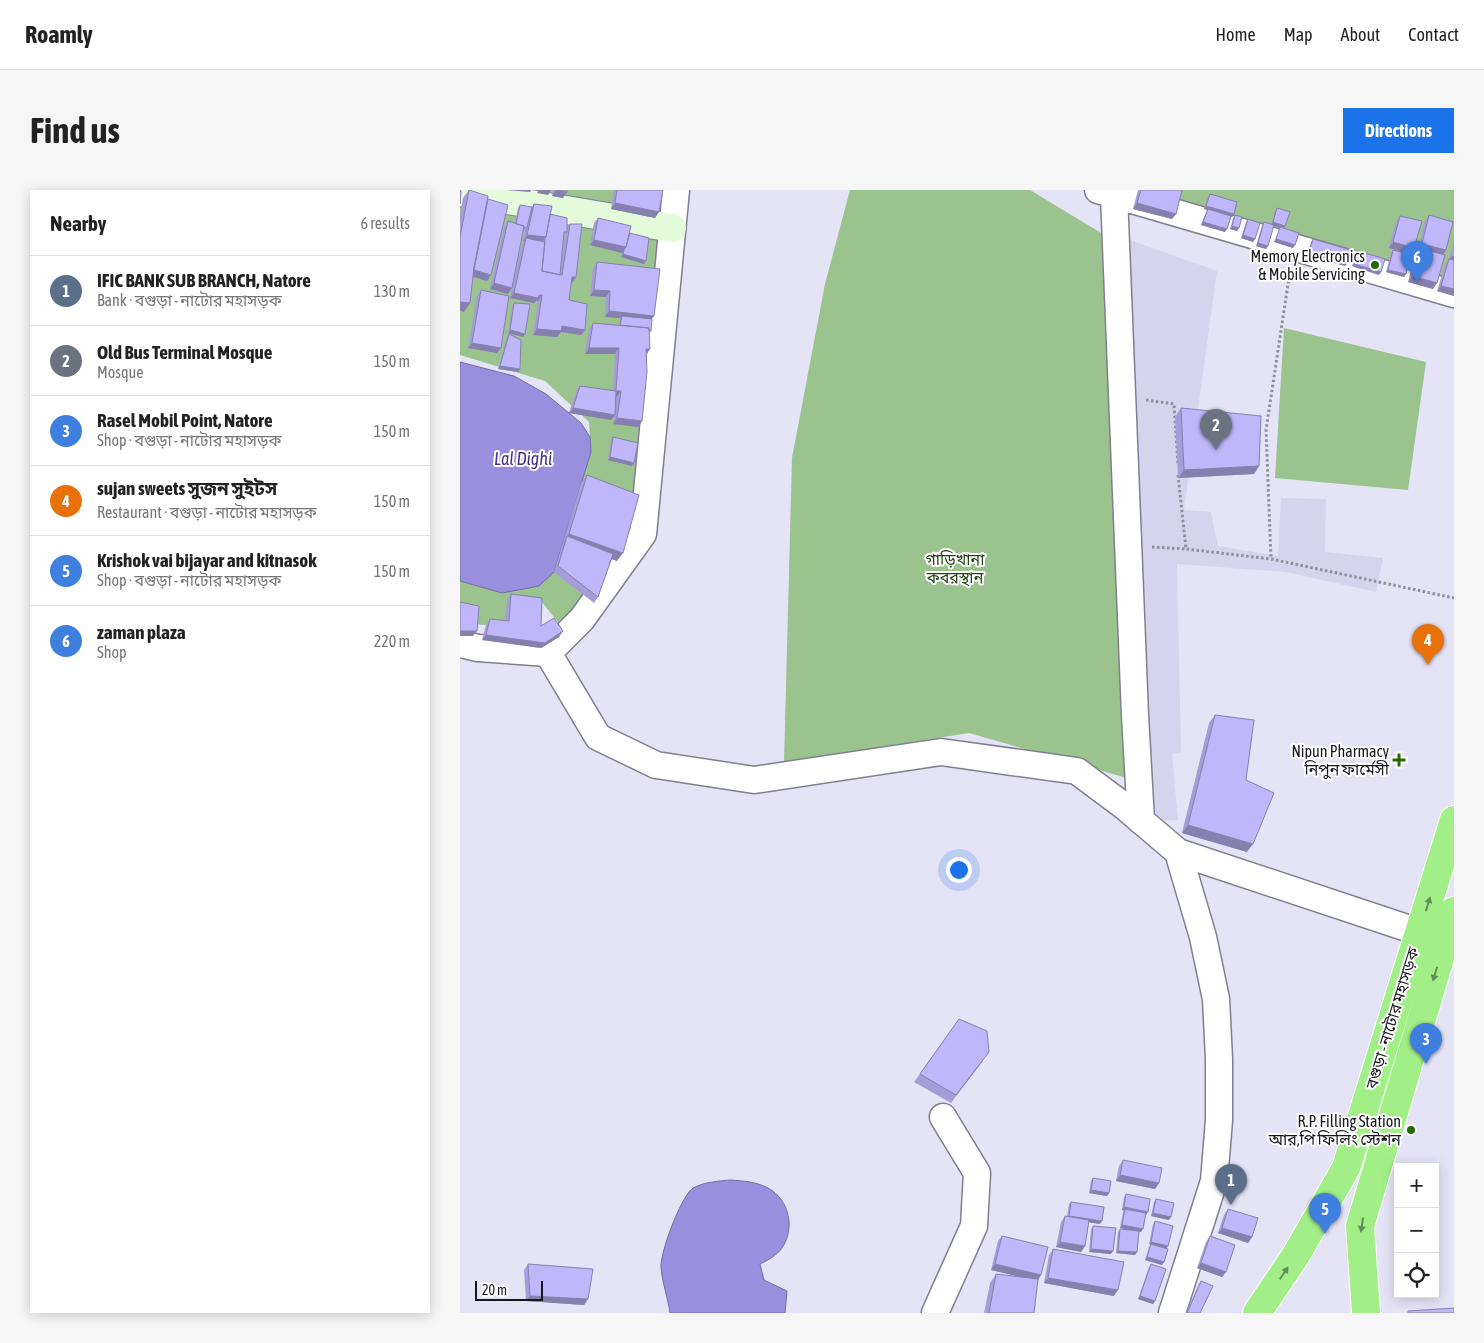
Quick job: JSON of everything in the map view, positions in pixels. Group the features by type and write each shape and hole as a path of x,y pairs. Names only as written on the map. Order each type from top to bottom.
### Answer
{"highway":[{"name":"বগুড়া - নাটোর মহাসড়ক","path":"1257,1313 1296,1255 1346,1168 1454,820"},
{"name":"বগুড়া - নাটোর মহাসড়ক","path":"1366,1313 1360,1226 1454,911"},
{"path":"1346,1168 1374,1178"}],"street":[{"path":"460,644 478,648 548,653 582,618 643,534 676,190"},
{"path":"460,192 672,228"},
{"path":"1142,820 1135,715 1123,397 1106,192 1454,294"},
{"path":"548,653 598,737 656,765 754,780 941,752 1077,771 1142,820 1178,852 1419,932"},
{"path":"1172,1313 1214,1181 1219,1120 1219,1059 1216,999 1204,937 1178,852"},
{"path":"936,1313 974,1226 977,1173 943,1117"}],"path":[{"path":"1271,559 1266,430 1291,265"},
{"path":"1123,397 1174,404 1180,498 1186,548"},
{"path":"1128,546 1186,548 1271,559 1454,598"}],"shaded area":[{"path":"1116,235 1217,271 1184,510 1211,512 1218,546 1278,556 1281,498 1326,499 1325,552 1383,558 1376,592 1286,572 1177,564 1181,752 1172,754 1178,820 1141,821"}],"green space":[{"path":"460,190 677,190 643,534 562,627 541,601 505,627 474,624 460,609 460,581 502,593 538,586 554,572 591,452 589,422 545,381 460,355"},
{"name":"গাড়িখানা কবরস্থান","path":"850,190 1030,190 1111,239 1127,778 969,733 784,762 792,458 825,284"},
{"path":"1098,190 1454,190 1454,294"},
{"path":"1284,328 1426,362 1408,490 1275,478"}],"water":[{"name":"Lal Dighi","path":"460,362 514,376 546,394 581,423 590,437 591,452 554,572 539,586 502,593 460,581"},
{"path":"731,1180 746,1181 764,1186 775,1193 786,1207 789,1224 786,1240 777,1253 760,1264 764,1280 787,1291 785,1313 670,1313 661,1267 664,1250 677,1213 688,1193 693,1188 707,1183"}],"building":[{"path":"469,190 488,196 474,267 470,303 460,302 460,237"},
{"path":"617,190 663,190 659,212 615,203"},
{"path":"1141,190 1182,190 1176,214 1137,203"},
{"path":"1210,194 1237,202 1234,214 1206,206"},
{"path":"488,199 508,205 491,275 474,270"},
{"path":"534,204 552,206 546,237 527,235"},
{"path":"520,205 532,207 527,228 516,224"},
{"path":"1277,208 1290,212 1285,226 1273,222"},
{"path":"1208,209 1231,216 1227,229 1203,222"},
{"path":"550,214 567,218 567,232 564,232 560,275 542,271 545,238"},
{"path":"1235,215 1242,217 1239,228 1232,226"},
{"path":"1429,215 1453,222 1446,250 1422,244"},
{"path":"1400,216 1422,221 1414,248 1393,242"},
{"path":"598,218 631,226 626,247 594,240"},
{"path":"1248,219 1260,223 1255,239 1243,235"},
{"path":"508,221 524,226 512,288 494,283"},
{"path":"1264,222 1274,225 1268,246 1258,243"},
{"path":"570,224 582,224 576,277 572,277 569,300 587,304 585,330 562,326 561,331 537,329 542,295 539,295 538,298 514,293 526,238 545,242 542,271 562,275"},
{"path":"1280,227 1299,233 1295,245 1276,239"},
{"path":"630,233 649,238 646,261 623,254"},
{"path":"1313,239 1351,250 1347,264 1309,252"},
{"path":"1419,248 1445,255 1437,283 1412,276"},
{"path":"1393,250 1411,255 1406,274 1388,270"},
{"path":"1358,251 1385,259 1381,272 1354,264"},
{"path":"1449,259 1454,260 1454,289 1441,286"},
{"path":"597,262 660,269 654,316 609,311 610,291 594,290"},
{"path":"481,290 509,296 501,348 472,343"},
{"path":"514,303 530,304 525,334 510,330"},
{"path":"622,316 652,319 651,331 649,331 649,328 620,325"},
{"path":"593,323 649,328 650,349 646,349 647,372 642,421 617,418 621,391 616,391 619,348 589,348"},
{"path":"509,334 521,340 520,369 500,366"},
{"path":"580,386 616,391 615,415 573,408"},
{"path":"1181,408 1261,416 1259,466 1184,470"},
{"path":"613,437 638,443 634,463 610,457"},
{"path":"587,475 639,495 623,553 569,534"},
{"path":"567,536 613,554 598,597 558,566"},
{"path":"511,594 542,598 541,626 554,618 563,631 545,643 486,635 490,619 509,621"},
{"path":"460,602 479,606 477,631 460,631"},
{"path":"1215,715 1254,720 1246,780 1274,793 1253,844 1188,825"},
{"path":"959,1019 987,1031 989,1052 956,1095 920,1074"},
{"path":"1123,1160 1162,1168 1159,1183 1120,1175"},
{"path":"1093,1178 1111,1181 1109,1193 1091,1190"},
{"path":"1126,1194 1150,1199 1148,1212 1124,1207"},
{"path":"1156,1199 1174,1203 1171,1217 1153,1213"},
{"path":"1071,1202 1104,1207 1102,1221 1069,1216"},
{"path":"1125,1209 1146,1213 1143,1229 1122,1225"},
{"path":"1228,1209 1258,1218 1252,1237 1222,1228"},
{"path":"1065,1216 1089,1220 1085,1246 1060,1242"},
{"path":"1155,1221 1173,1226 1168,1246 1151,1242"},
{"path":"1093,1226 1116,1228 1113,1251 1091,1249"},
{"path":"1120,1229 1139,1231 1137,1252 1118,1251"},
{"path":"1002,1236 1048,1247 1041,1275 995,1264"},
{"path":"1210,1236 1235,1245 1226,1272 1201,1263"},
{"path":"1151,1244 1168,1249 1164,1262 1147,1257"},
{"path":"1053,1249 1124,1262 1118,1290 1048,1278"},
{"path":"528,1264 593,1269 588,1299 530,1296"},
{"path":"1151,1264 1166,1269 1155,1301 1140,1296"},
{"path":"996,1274 1038,1279 1034,1313 989,1313"},
{"path":"1201,1281 1213,1286 1200,1313 1187,1313"},
{"path":"1454,1308 1454,1313 1408,1313 1408,1311"}],"place":[{"name":"Memory Electronics & Mobile Servicing","path":"1375,265"},
{"name":"zaman plaza","path":"1417,282"},
{"name":"Old Bus Terminal Mosque","path":"1216,450"},
{"name":"sujan sweets সুজন সুইটস","path":"1428,665"},
{"name":"Nipun Pharmacy নিপুন ফার্মেসী","path":"1399,760"},
{"name":"Rasel Mobil Point, Natore","path":"1426,1064"},
{"name":"R.P. Filling Station আর,পি ফিলিং স্টেশন","path":"1411,1130"},
{"name":"IFIC BANK SUB BRANCH, Natore","path":"1231,1205"},
{"name":"Krishok vai bijayar and kitnasok","path":"1325,1234"}]}
